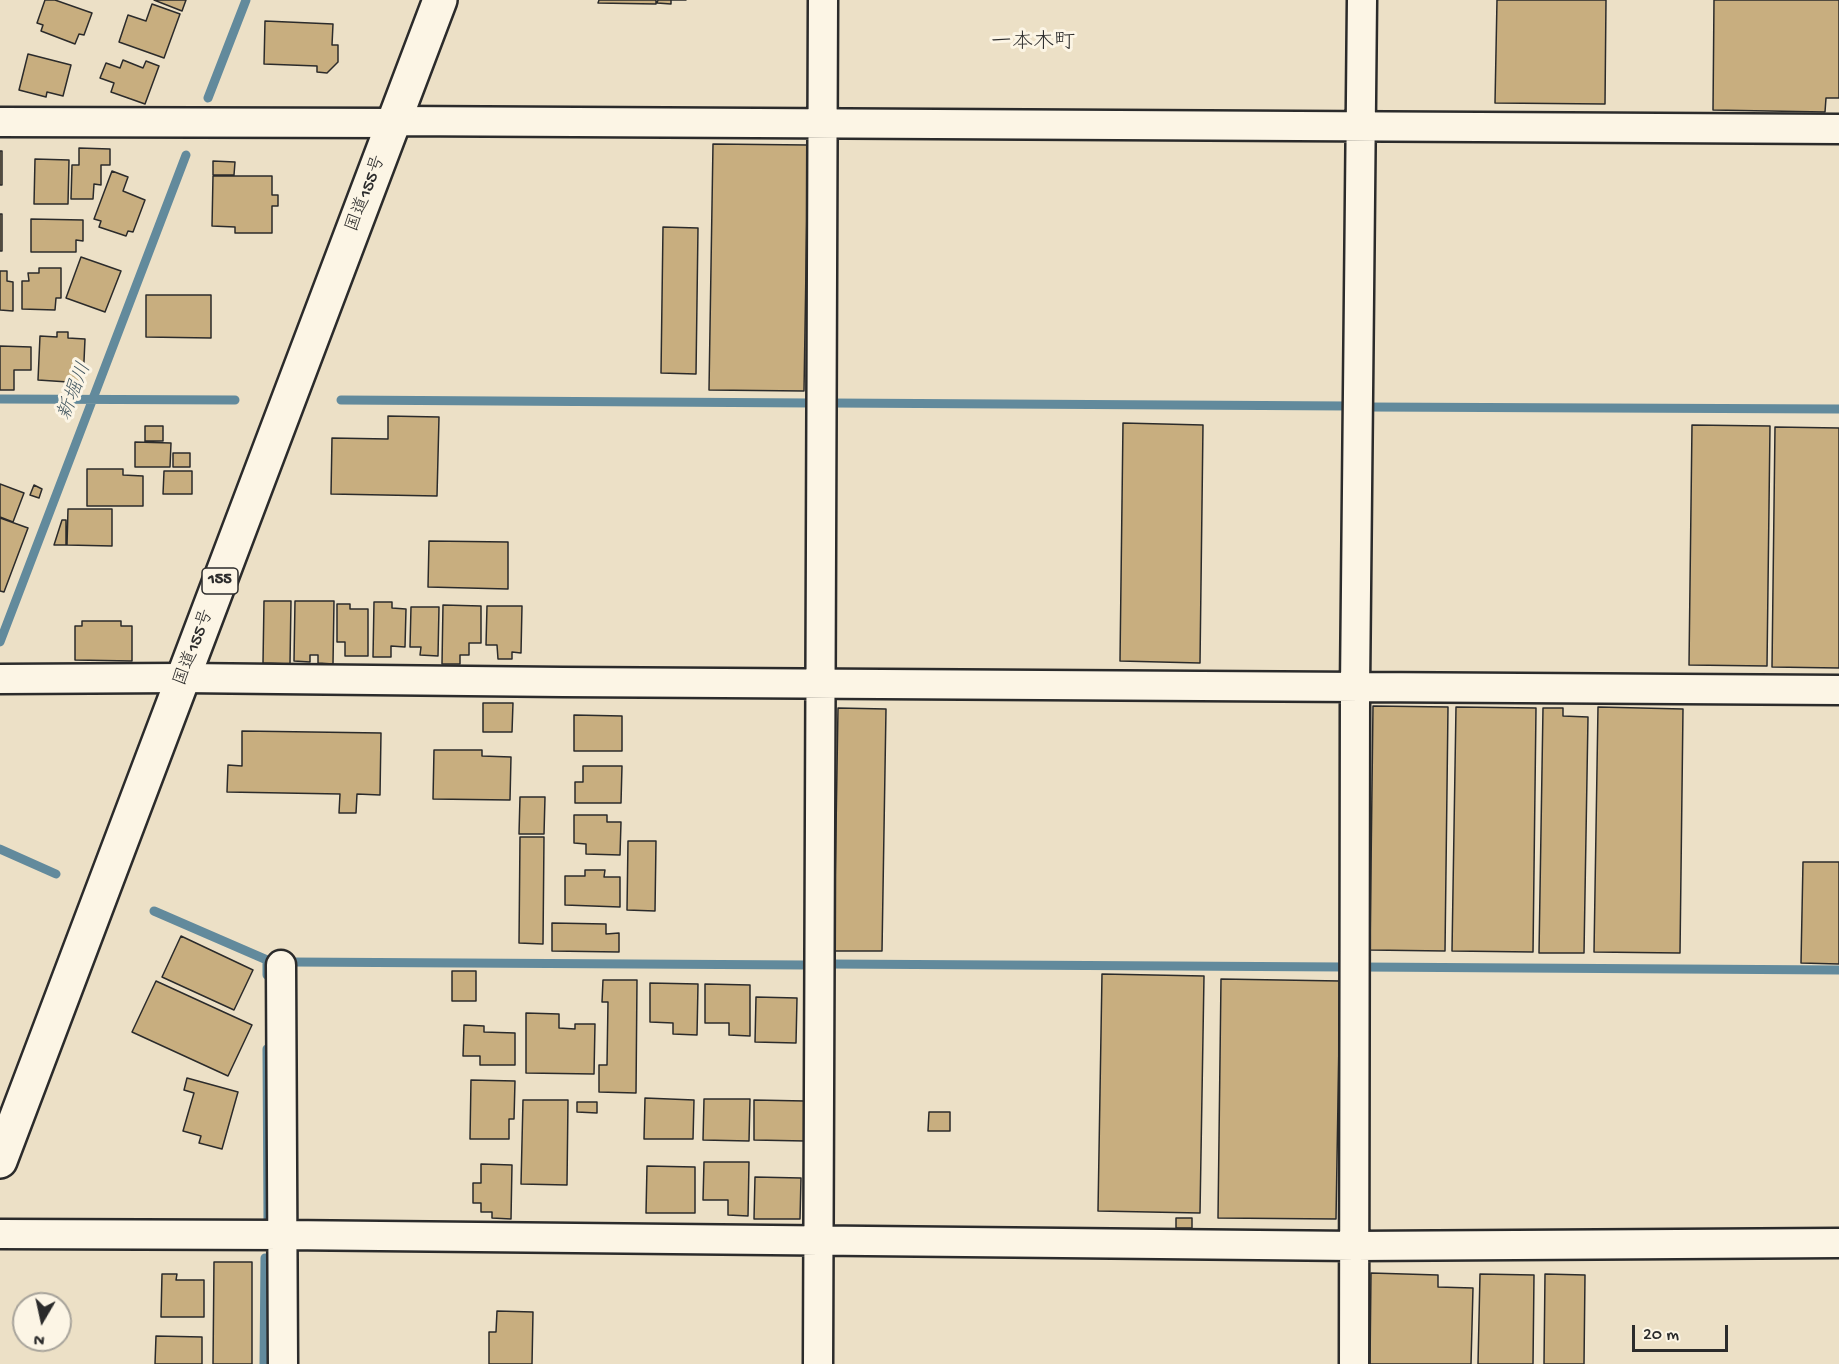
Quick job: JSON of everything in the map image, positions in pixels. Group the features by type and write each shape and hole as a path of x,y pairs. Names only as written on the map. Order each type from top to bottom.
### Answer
{"highway":[{"name":"国道155号","path":"0,1161 440,0"}],"street":[{"path":"818,1364 823,0"},
{"path":"1354,1364 1355,687 1362,0"},
{"path":"0,122 823,123 1839,129"},
{"path":"0,679 183,678 1839,690"},
{"path":"281,965 283,1364"},
{"path":"0,1234 1355,1246 1839,1243"}],"building":[{"path":"45,0 55,0 92,13 84,35 79,34 75,44 41,31 43,25 37,23"},
{"path":"154,0 186,0 182,11"},
{"path":"599,0 656,0 656,4 598,3"},
{"path":"658,0 671,0 671,4 657,3"},
{"path":"1497,0 1606,0 1605,104 1495,103"},
{"path":"1714,0 1839,0 1839,98 1826,98 1825,112 1713,110"},
{"path":"152,4 180,14 164,58 119,42 128,15 146,21"},
{"path":"265,21 333,24 332,45 338,45 338,62 327,73 317,72 317,66 264,64"},
{"path":"28,54 71,65 63,96 47,92 46,97 19,90"},
{"path":"123,60 143,68 146,61 159,66 145,104 111,92 114,83 100,78 106,63 120,68"},
{"path":"713,144 808,145 804,391 709,390"},
{"path":"79,148 110,149 110,165 101,165 101,185 94,184 93,199 71,199 72,165 79,165"},
{"path":"0,151 2,151 2,185 0,185"},
{"path":"35,159 69,160 68,204 34,204"},
{"path":"213,161 235,162 234,175 213,175"},
{"path":"112,171 128,177 123,191 145,200 133,232 128,231 126,236 99,227 101,221 94,219"},
{"path":"213,176 272,176 272,195 278,195 278,206 272,206 272,233 235,233 235,227 212,226"},
{"path":"0,214 2,214 2,251 0,251"},
{"path":"31,219 83,220 83,241 76,240 76,252 31,252"},
{"path":"663,227 698,228 696,374 661,373"},
{"path":"81,257 121,271 105,312 66,298"},
{"path":"39,268 61,268 61,298 56,298 55,310 22,309 22,281 29,281 28,273 39,273"},
{"path":"0,271 7,271 7,281 13,282 13,311 0,310"},
{"path":"146,295 211,295 211,338 146,337"},
{"path":"57,332 68,332 68,338 85,339 83,383 38,380 40,336 57,337"},
{"path":"0,346 31,347 31,370 14,370 14,390 0,390"},
{"path":"388,416 439,417 437,496 331,494 332,438 388,439"},
{"path":"1123,423 1203,425 1200,663 1120,661"},
{"path":"1692,425 1770,426 1767,666 1689,665"},
{"path":"145,426 163,426 163,441 145,441"},
{"path":"1775,427 1839,428 1839,668 1772,667"},
{"path":"135,442 171,443 170,467 135,467"},
{"path":"173,453 190,453 190,467 173,467"},
{"path":"87,469 123,469 123,475 143,476 143,506 87,506"},
{"path":"164,471 192,471 192,494 163,494"},
{"path":"0,484 24,493 13,522 0,517"},
{"path":"34,485 42,489 39,498 30,495"},
{"path":"68,509 112,509 112,546 67,545"},
{"path":"0,518 28,528 4,592 0,591"},
{"path":"62,520 66,520 66,545 54,545"},
{"path":"429,541 508,542 508,589 428,587"},
{"path":"264,601 291,601 290,664 263,663"},
{"path":"295,601 334,601 333,664 318,663 318,655 310,655 310,662 294,661"},
{"path":"374,602 392,602 392,608 406,609 405,647 391,646 391,657 373,657"},
{"path":"337,604 350,604 350,609 368,609 368,656 345,656 345,642 337,642"},
{"path":"443,605 481,606 481,643 469,643 469,655 460,655 460,664 442,664"},
{"path":"487,606 522,606 521,653 512,652 512,659 498,659 497,645 486,645"},
{"path":"411,607 439,607 438,656 420,655 421,647 410,647"},
{"path":"82,621 121,621 121,626 132,626 132,661 75,660 75,626 82,626"},
{"path":"483,703 513,703 512,732 483,732"},
{"path":"1373,706 1448,707 1445,951 1370,950"},
{"path":"1456,707 1536,708 1533,952 1452,951"},
{"path":"1598,707 1683,709 1680,953 1594,952"},
{"path":"838,708 886,709 882,951 834,951"},
{"path":"1543,708 1563,708 1563,716 1588,717 1584,953 1539,953"},
{"path":"574,715 622,716 622,751 574,751"},
{"path":"242,731 381,733 380,795 357,794 356,813 339,813 340,794 227,792 228,765 242,766"},
{"path":"434,750 482,750 482,756 511,757 510,800 433,799"},
{"path":"583,766 622,766 621,803 575,803 575,782 583,782"},
{"path":"520,797 545,797 544,834 519,834"},
{"path":"574,815 607,815 607,822 621,822 620,855 586,854 586,844 574,843"},
{"path":"520,837 544,837 543,944 519,943"},
{"path":"628,841 656,841 655,911 627,910"},
{"path":"1803,862 1839,862 1839,964 1801,963"},
{"path":"585,870 605,870 604,877 620,877 620,907 565,905 565,876 585,876"},
{"path":"552,923 606,924 606,934 619,933 619,952 552,951"},
{"path":"181,936 253,970 234,1010 162,977"},
{"path":"452,971 476,971 476,1001 452,1001"},
{"path":"1102,974 1204,976 1200,1213 1098,1211"},
{"path":"1221,979 1340,981 1336,1219 1218,1218"},
{"path":"603,980 637,980 636,1093 599,1092 599,1065 607,1065 608,1002 602,1002"},
{"path":"156,981 252,1025 228,1076 132,1032"},
{"path":"650,983 698,984 697,1035 673,1034 673,1023 650,1022"},
{"path":"705,984 750,985 750,1036 729,1035 729,1023 705,1023"},
{"path":"756,997 797,998 796,1043 755,1042"},
{"path":"526,1013 559,1014 559,1028 575,1029 575,1024 595,1024 594,1074 526,1073"},
{"path":"464,1025 484,1026 484,1032 515,1033 515,1065 480,1065 480,1056 463,1056"},
{"path":"187,1078 238,1092 222,1149 199,1143 201,1136 183,1131 194,1093 184,1090"},
{"path":"471,1080 515,1081 514,1119 509,1119 509,1139 470,1139"},
{"path":"645,1098 694,1100 693,1139 644,1139"},
{"path":"704,1099 750,1099 749,1141 703,1140"},
{"path":"523,1100 568,1100 567,1185 521,1184"},
{"path":"754,1100 805,1101 805,1141 754,1140"},
{"path":"577,1102 597,1102 597,1113 577,1112"},
{"path":"929,1112 950,1112 950,1131 928,1131"},
{"path":"704,1162 749,1162 748,1216 728,1215 728,1200 703,1200"},
{"path":"481,1164 512,1165 511,1219 492,1218 492,1212 481,1212 481,1203 473,1203 473,1183 481,1183"},
{"path":"647,1166 695,1167 695,1213 646,1213"},
{"path":"755,1177 801,1178 800,1219 754,1219"},
{"path":"1176,1218 1192,1218 1192,1228 1176,1228"},
{"path":"214,1262 252,1262 252,1364 213,1364"},
{"path":"1371,1273 1438,1275 1438,1287 1473,1288 1471,1364 1370,1364"},
{"path":"162,1274 177,1274 176,1280 204,1280 204,1317 161,1317"},
{"path":"1480,1274 1534,1275 1533,1364 1478,1364"},
{"path":"1545,1274 1585,1275 1584,1364 1544,1364"},
{"path":"497,1311 533,1312 532,1364 489,1364 489,1332 496,1332"},
{"path":"156,1336 202,1337 202,1364 155,1364"}],"waterway":[{"name":"新堀川","path":"208,98 246,0"},
{"name":"新堀川","path":"0,642 186,155"},
{"path":"0,399 235,400"},
{"path":"341,400 810,403"},
{"path":"832,403 1348,406"},
{"path":"1367,407 1839,409"},
{"path":"0,849 56,874"},
{"path":"154,911 267,960 267,975"},
{"path":"291,962 806,965"},
{"path":"829,964 1344,967"},
{"path":"1362,967 1839,970"},
{"path":"267,1049 268,1223"},
{"path":"264,1364 265,1258"}],"district":[{"name":"一本木町","path":"1033,44"}]}
